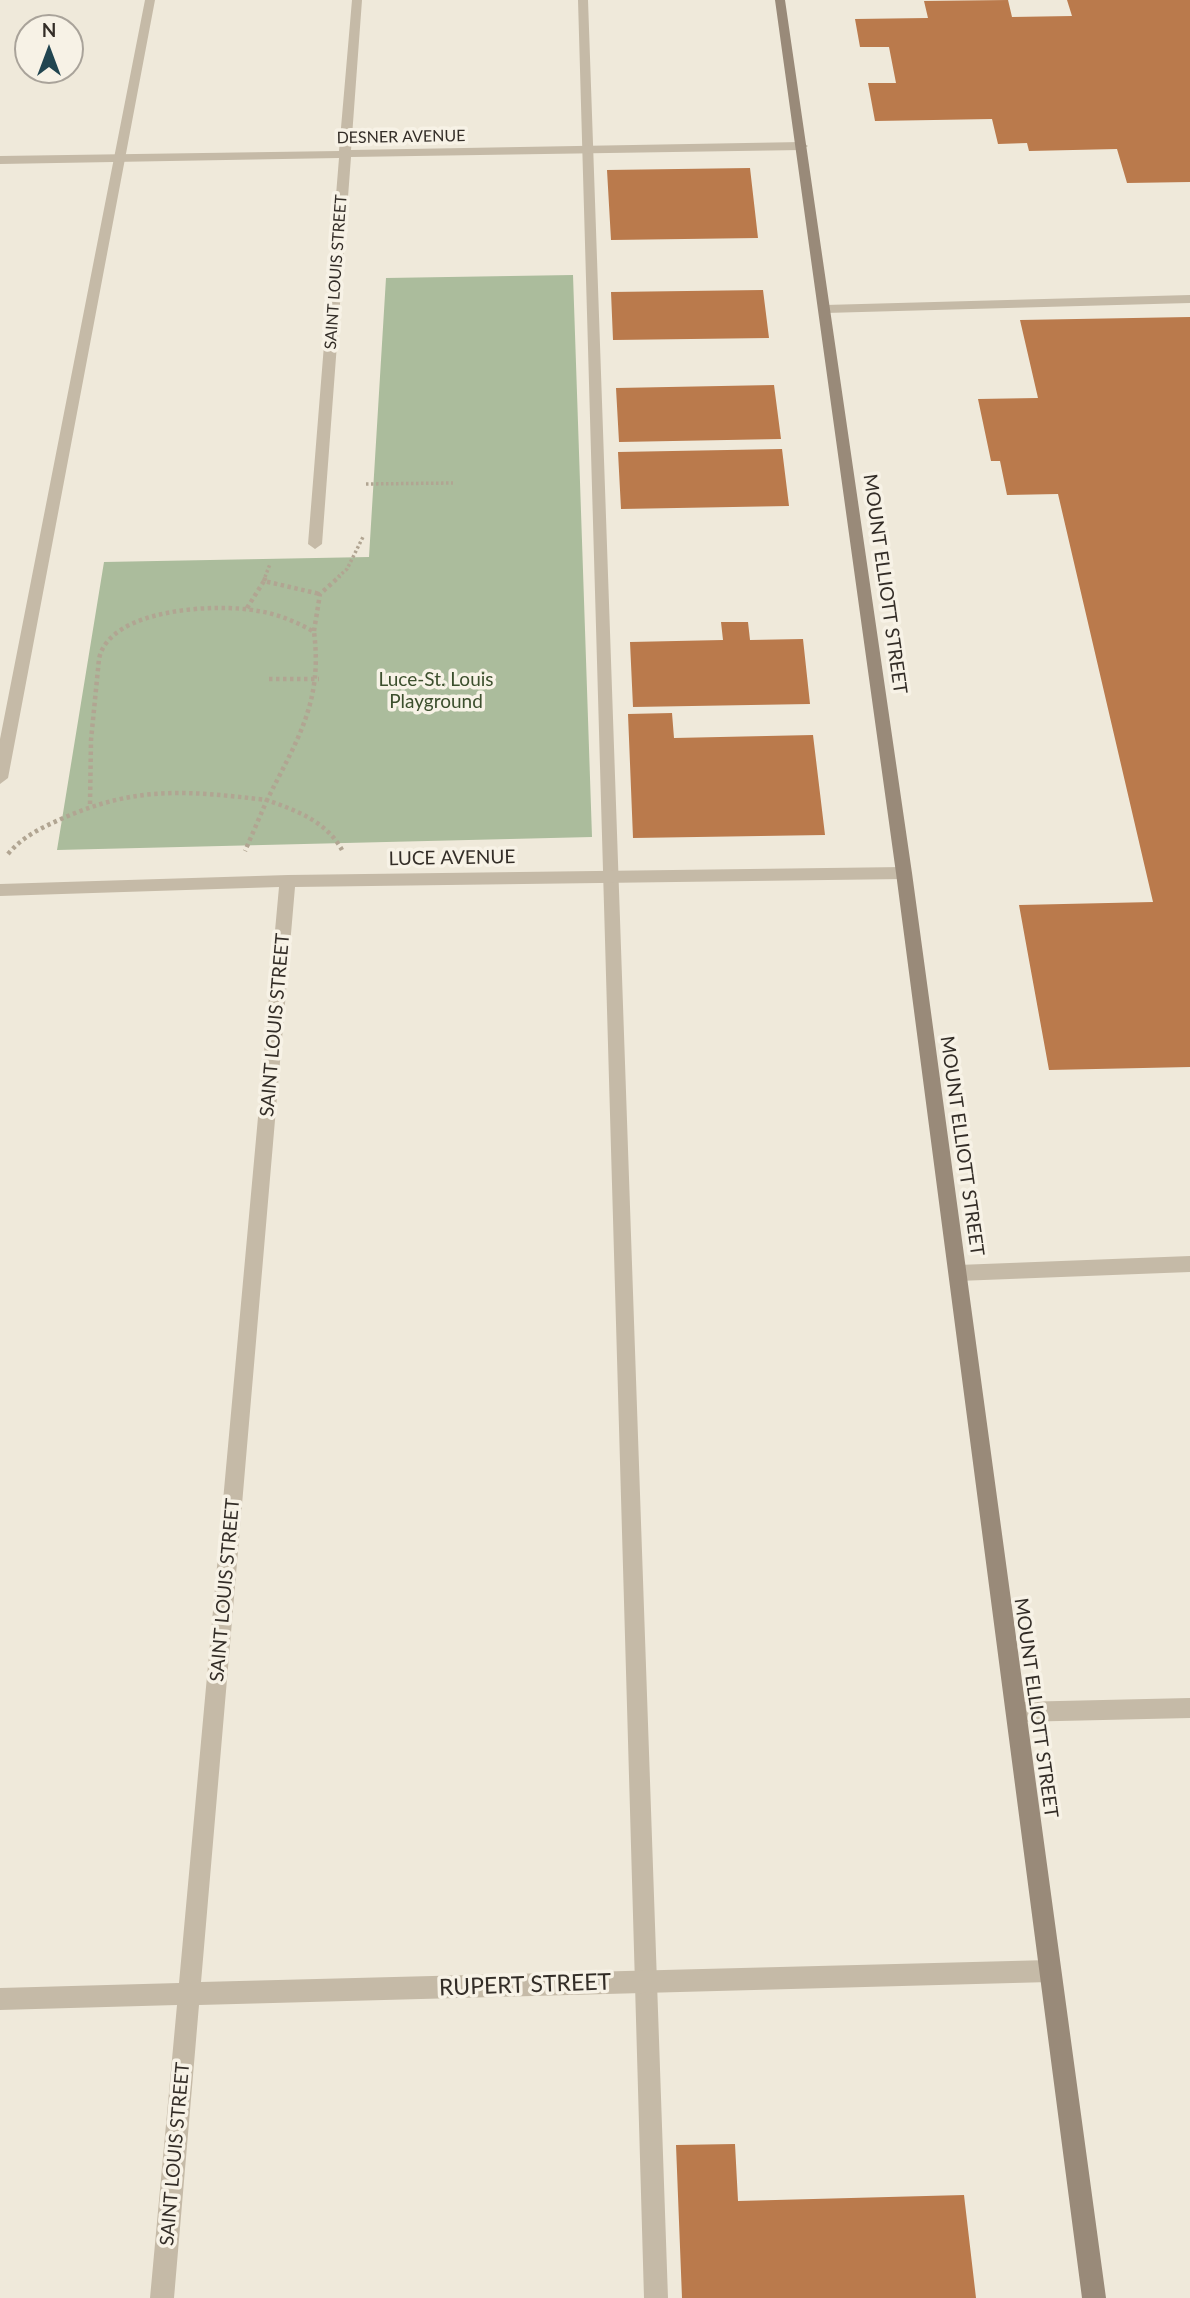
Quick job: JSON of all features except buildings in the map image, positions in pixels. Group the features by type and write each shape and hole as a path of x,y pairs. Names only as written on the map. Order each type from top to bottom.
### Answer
{"street":[{"path":"0,778 150,0"},
{"name":"SAINT LOUIS STREET","path":"315,544 357,0"},
{"path":"583,0 656,2298"},
{"name":"MOUNT ELLIOTT STREET","path":"780,0 905,873 1094,2298"},
{"name":"DESNER AVENUE","path":"0,160 802,146"},
{"path":"825,309 1190,299"},
{"name":"LUCE AVENUE","path":"0,890 288,881 905,873"},
{"name":"SAINT LOUIS STREET","path":"162,2298 288,881"},
{"path":"958,1273 1190,1264"},
{"path":"1016,1712 1190,1708"},
{"name":"RUPERT STREET","path":"0,1999 1050,1971"}],"path":[{"path":"366,484 453,483"},
{"path":"251,842 267,800 301,736 318,679 319,657 314,632 320,593 347,569 363,537"},
{"path":"247,608 264,581 270,564"},
{"path":"264,581 320,593"},
{"path":"90,804 91,719 102,650 117,632 157,614 182,609 247,608 298,622 314,632"},
{"path":"269,679 318,679"},
{"path":"8,854 26,836 90,804 149,790 267,800 324,825 342,848 342,858"}],"green space":[{"name":"Luce-St. Louis Playground","path":"573,275 592,837 57,850 104,562 369,557 386,278"}]}
